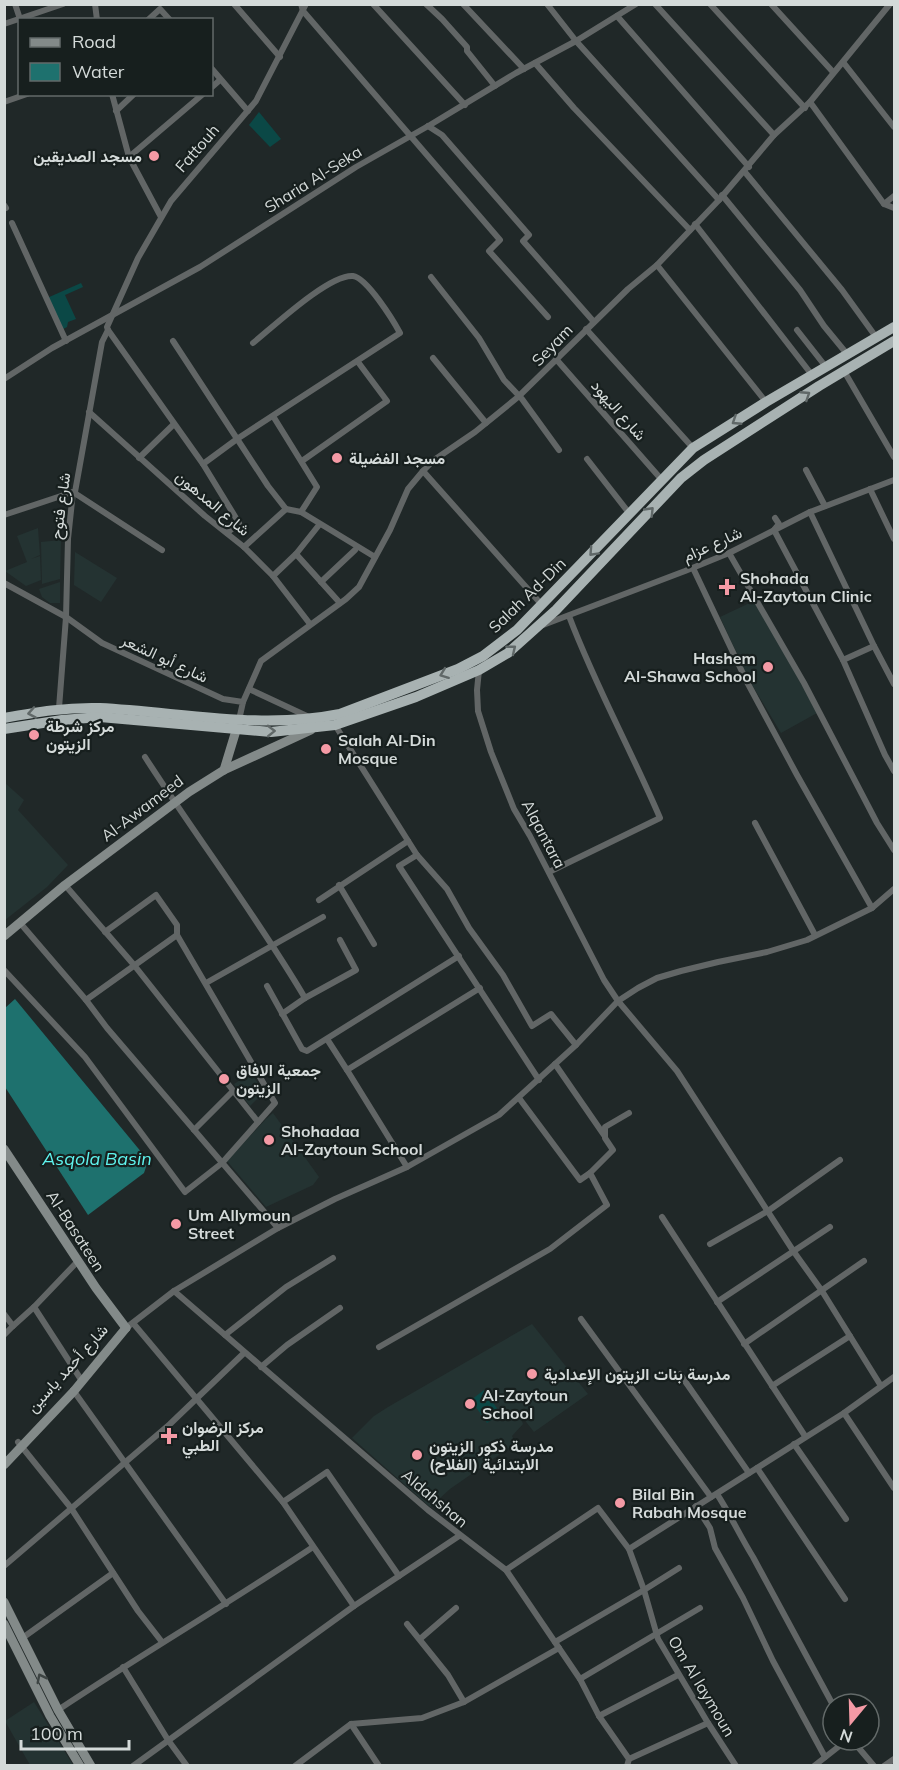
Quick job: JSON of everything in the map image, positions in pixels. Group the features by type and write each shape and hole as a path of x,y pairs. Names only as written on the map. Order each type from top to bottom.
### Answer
{"highway":[{"name":"Salah Ad-Din","path":"313,723 458,669 483,656 517,630 693,448 894,327"},
{"name":"Salah Ad-Din","path":"4,729 100,717 238,725 271,721 335,725 416,697 478,670 508,653 556,610 681,478 704,460 894,341"},
{"name":"Salah Ad-Din","path":"4,718 58,708 100,708 238,725"}],"main road":[{"name":"Al-Awameed","path":"4,936 65,885 189,792 224,770 313,723"},
{"path":"224,770 238,725"},
{"name":"Al-Basateen","path":"4,1149 78,1261 129,1326"},
{"name":"شارع أحمد ياسين","path":"73,1389 115,1332 129,1326"},
{"name":"شارع أحمد ياسين","path":"4,1465 20,1444 129,1326"},
{"name":"شارع أحمد ياسين","path":"4,1456 20,1444"},
{"path":"4,1602 58,1710 91,1766"},
{"path":"4,1623 50,1716 80,1766"}],"street":[{"path":"23,18 63,4"},
{"path":"234,4 280,57"},
{"path":"373,4 465,105"},
{"path":"426,4 467,47 467,51 495,86"},
{"path":"464,4 524,69"},
{"name":"Sharia Al-Seka","path":"4,379 115,313 200,267 347,172 576,41 636,4"},
{"path":"655,4 774,135"},
{"path":"710,4 805,108"},
{"path":"771,4 833,72"},
{"name":"Seyam","path":"243,702 261,661 359,587 390,530 408,489 423,471 434,460 518,397 628,289 657,265 720,198 774,135 805,108 890,4"},
{"path":"551,5 576,41 720,198 800,290 847,354"},
{"path":"303,7 500,240 489,251 548,317"},
{"name":"Fattouh","path":"115,313 138,258 161,217 181,187 248,111 266,85 303,7"},
{"path":"150,18 160,9 168,18"},
{"path":"617,16 746,169 842,290 876,337"},
{"path":"843,62 894,127"},
{"path":"535,63 581,116 690,230"},
{"path":"213,70 248,111"},
{"path":"213,86 220,80"},
{"path":"4,102 21,96"},
{"path":"113,96 129,157 161,217"},
{"path":"117,111 132,96"},
{"path":"129,157 201,96"},
{"path":"810,102 885,204 894,208"},
{"path":"428,126 442,135 529,235 523,241 594,322"},
{"path":"885,204 894,196"},
{"path":"12,223 66,341"},
{"path":"695,224 812,375"},
{"path":"657,265 766,402"},
{"path":"203,464 237,439 358,362 399,333 392,318 366,285 361,279 352,276 329,282 253,343"},
{"path":"431,277 479,338 504,380 522,399 559,450"},
{"name":"شارع فتوح","path":"58,708 73,492 75,492 102,342 115,313"},
{"path":"586,329 693,448"},
{"path":"108,330 203,464 239,523 227,533"},
{"path":"797,330 826,367"},
{"path":"173,341 286,509 301,512 375,557"},
{"path":"434,357 486,423"},
{"name":"شارع اليهود","path":"556,360 661,479"},
{"path":"303,461 387,401 358,362"},
{"path":"844,371 894,457"},
{"name":"شارع المدهون","path":"89,412 139,458 244,547 273,576 310,624"},
{"path":"273,416 317,487 301,512"},
{"path":"139,458 174,424"},
{"path":"587,459 629,513"},
{"path":"807,470 825,506"},
{"path":"423,471 542,605"},
{"name":"شارع عزام","path":"538,626 693,568 729,553 810,512 894,480"},
{"path":"870,489 894,539"},
{"path":"4,515 73,492 162,550"},
{"path":"244,547 286,509"},
{"path":"810,512 894,684"},
{"path":"775,518 779,524 774,530 843,660 894,771"},
{"path":"273,576 296,554 319,525"},
{"path":"321,582 355,550"},
{"path":"729,553 804,682 877,823 894,850"},
{"path":"296,554 340,603"},
{"path":"693,568 747,682 872,908"},
{"name":"شارع أبو الشعر","path":"4,583 66,616 102,643 146,665 223,699 243,702"},
{"path":"549,872 660,818 585,658 569,616"},
{"path":"843,660 874,646"},
{"name":"Alqantara","path":"478,670 478,711 491,752 514,809 604,980 677,1071 794,1252 822,1291 881,1386"},
{"path":"249,689 313,723"},
{"path":"238,725 243,702"},
{"path":"335,725 417,855 447,889 469,928 503,975 532,1026 551,1014 576,1045"},
{"path":"145,757 274,946 305,998"},
{"path":"755,823 815,935"},
{"path":"319,900 408,841"},
{"path":"417,855 399,866 539,1080"},
{"path":"65,885 134,965 258,1122"},
{"path":"339,885 374,944"},
{"path":"354,1606 283,1502 196,1399 129,1326 174,1291 278,1228 408,1167 500,1115 576,1045 618,1000 638,988 657,978 787,947 872,908 894,889"},
{"path":"4,970 85,1057 185,1192 222,1163 275,1103 177,935 177,925 156,895 105,932"},
{"path":"206,983 323,917"},
{"path":"21,924 86,1000 106,1028 278,1228"},
{"path":"86,1000 177,935"},
{"path":"282,1014 305,998 356,970 340,940"},
{"path":"267,986 302,1049 307,1051 459,956"},
{"path":"347,1070 480,988"},
{"path":"327,1039 408,1167"},
{"path":"519,1098 580,1180 590,1173 613,1150 555,1064"},
{"path":"194,1130 233,1091"},
{"path":"605,1138 605,1127 629,1113"},
{"path":"710,1244 768,1211 840,1160"},
{"path":"378,1347 550,1249 607,1205 590,1173"},
{"path":"662,1217 805,1436"},
{"path":"717,1302 830,1227"},
{"path":"225,1335 286,1287 333,1258"},
{"path":"4,1335 78,1261"},
{"path":"744,1344 864,1262"},
{"name":"Aldahshan","path":"174,1291 459,1536 506,1570 580,1679 627,1764"},
{"path":"34,1307 80,1378"},
{"path":"261,1367 287,1345 340,1308"},
{"path":"4,1314 13,1326"},
{"path":"581,1318 729,1513 826,1692"},
{"path":"772,1386 850,1336"},
{"path":"4,1566 126,1462 244,1353"},
{"path":"680,1374 749,1473"},
{"path":"629,1549 894,1379"},
{"path":"73,1389 226,1604"},
{"path":"844,1413 894,1488"},
{"path":"20,1444 71,1508 162,1642"},
{"path":"794,1444 846,1519"},
{"path":"757,1468 845,1599"},
{"path":"283,1502 327,1472 399,1576"},
{"path":"696,1506 710,1528 715,1548 825,1757"},
{"name":"Om Al laymoun","path":"506,1570 598,1508 629,1549 656,1633 678,1675 736,1766"},
{"path":"133,1766 354,1606 459,1536"},
{"path":"58,1710 313,1547"},
{"path":"294,1766 351,1724 422,1718 464,1702 680,1568"},
{"path":"21,1639 113,1572"},
{"path":"420,1639 456,1608"},
{"path":"580,1679 700,1608"},
{"path":"407,1624 448,1675 464,1702"},
{"path":"123,1667 168,1740 187,1766"},
{"path":"599,1716 678,1675"},
{"path":"627,1764 708,1723"},
{"path":"351,1724 379,1766"},
{"path":"814,1766 831,1752"},
{"path":"862,1752 874,1766"},
{"path":"884,1766 894,1758"}],"shaded area":[{"path":"259,112 281,139 270,147 249,125"},
{"path":"81,283 83,287 65,295 76,319 68,322 67,327 63,329 47,298"},
{"path":"38,528 40,555 31,559 40,556 41,580 26,586 5,571 27,562 17,536"},
{"path":"61,540 60,579 42,584 41,542"},
{"path":"75,552 117,578 101,602 74,585"},
{"path":"60,582 60,603 50,603 42,597 39,589"},
{"name":"Hashem Al-Shawa School","path":"756,600 817,713 781,733 748,678 720,617"},
{"path":"5,783 24,800 18,810 68,865 47,887 5,920"},
{"path":"251,1073 264,1092 250,1106 234,1084"},
{"name":"Shohadaa Al-Zaytoun School","path":"273,1113 319,1177 313,1185 266,1207 227,1161"},
{"path":"532,1324 588,1394 534,1432 523,1418 521,1419 523,1424 512,1436 516,1443 450,1489 430,1507 352,1438 374,1416 388,1407"},
{"path":"484,1390 501,1414 487,1423 471,1400"},
{"path":"34,1702 73,1765 30,1765 5,1721"}],"water":[{"name":"Asqola Basin","path":"15,999 147,1159 144,1173 88,1215 5,1087 5,1008"}],"place":[{"name":"مسجد الصديقين","path":"154,156"},
{"name":"مسجد الفضيلة","path":"337,458"},
{"name":"Shohada Al-Zaytoun Clinic","path":"727,587"},
{"name":"Hashem Al-Shawa School","path":"768,667"},
{"name":"مركز شرطة الزيتون","path":"34,735"},
{"name":"Salah Al-Din Mosque","path":"326,749"},
{"name":"جمعية الافاق الزيتون","path":"224,1079"},
{"name":"Shohadaa Al-Zaytoun School","path":"269,1140"},
{"name":"Um Allymoun Street","path":"176,1224"},
{"name":"مدرسة بنات الزيتون الإعدادية","path":"532,1374"},
{"name":"Al-Zaytoun School","path":"470,1404"},
{"name":"مركز الرضوان الطبي","path":"169,1436"},
{"name":"مدرسة ذكور الزيتون الابتدائية (الفلاح)","path":"417,1455"},
{"name":"Bilal Bin Rabah Mosque","path":"620,1503"}]}
